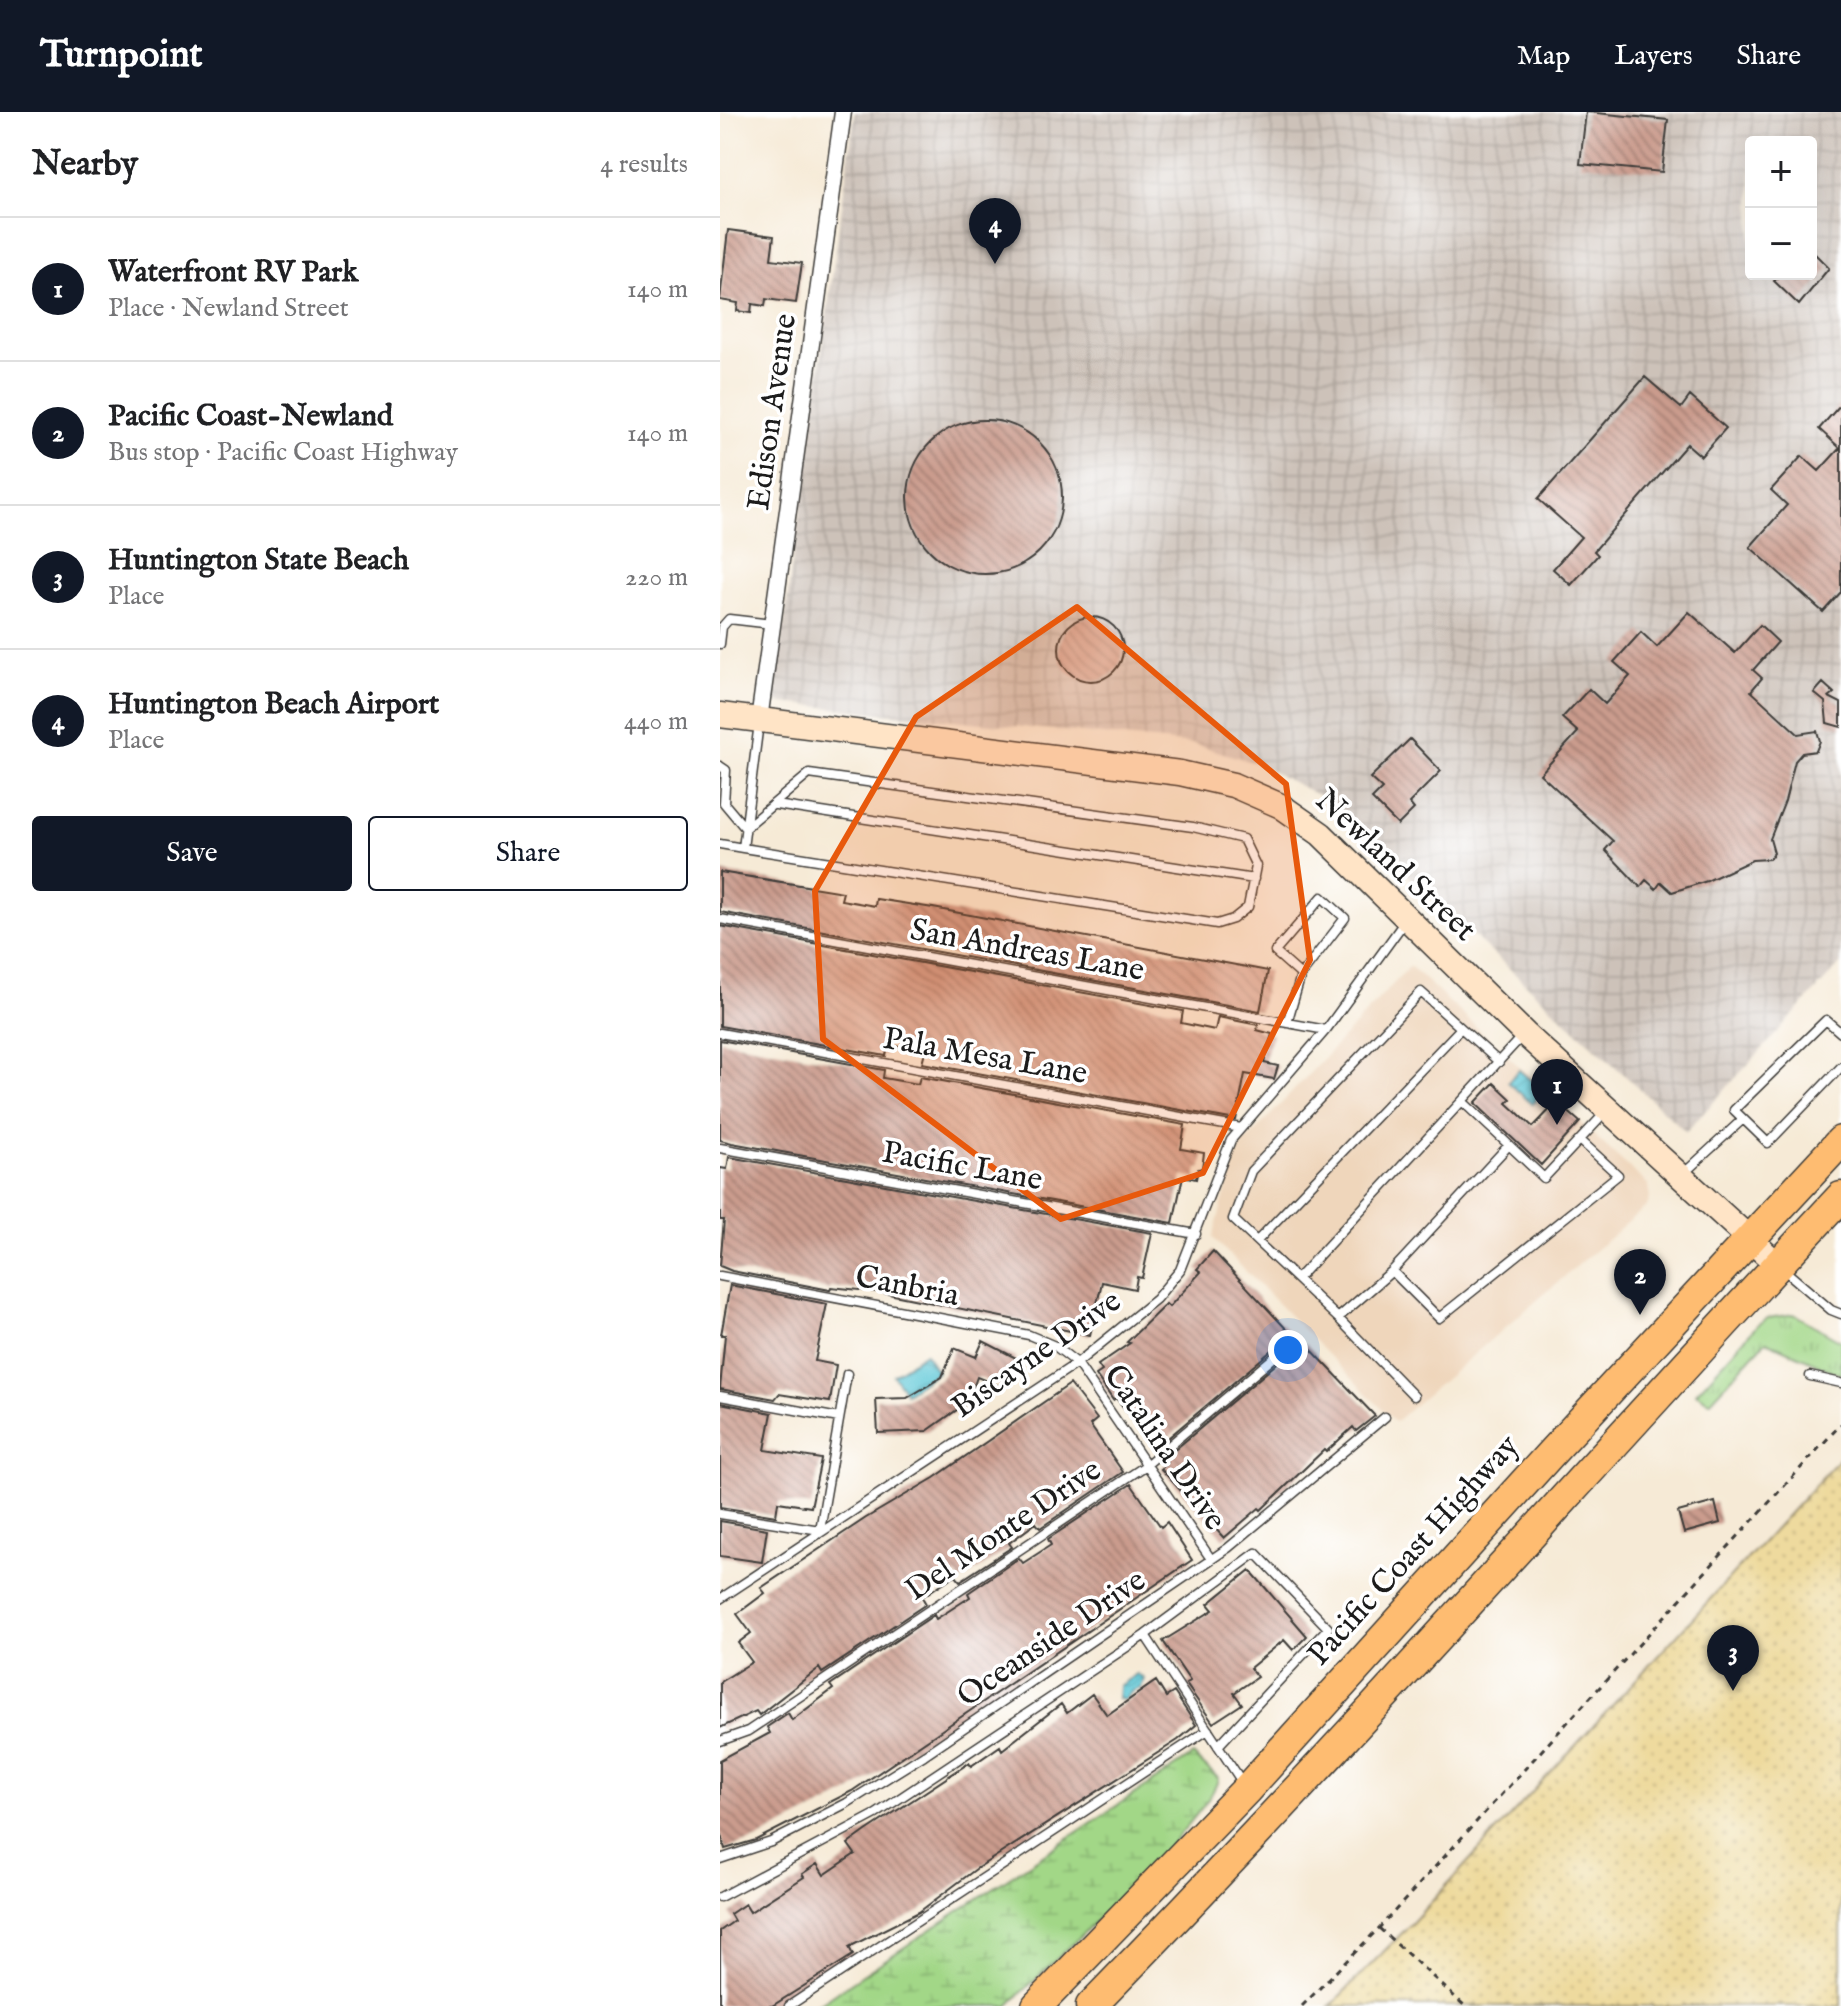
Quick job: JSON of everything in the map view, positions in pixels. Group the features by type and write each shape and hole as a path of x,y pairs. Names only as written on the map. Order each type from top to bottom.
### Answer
{"highway":[{"name":"Pacific Coast Highway","path":"1037,2006 1247,1789 1553,1451 1841,1141"},
{"path":"1091,2006 1382,1701 1556,1505 1841,1197"}],"street":[{"name":"Edison Avenue","path":"759,720 843,112"},
{"name":"Newland Street","path":"720,715 1180,773 1233,785 1281,806 1321,834 1525,1034 1778,1265"}],"lane":[{"path":"720,644 724,622 729,619 772,624"},
{"path":"743,848 759,720"},
{"path":"720,766 726,770 722,803 745,828"},
{"path":"720,844 1217,924 1233,919 1248,907 1256,866 1243,839 1193,827 809,774 776,805 745,828"},
{"path":"776,805 1254,879"},
{"path":"1287,1023 1301,975 1345,918 1322,897 1275,952 1301,975"},
{"name":"Biscayne Drive","path":"720,1599 820,1530 1077,1363 1156,1299 1180,1270 1196,1234 1222,1157 1241,1128 1326,1030 1407,917"},
{"name":"San Andreas Lane","path":"720,919 1326,1030"},
{"path":"1414,1396 1338,1318 1233,1219 1251,1171 1421,992 1499,1062"},
{"path":"1841,1033 1826,1020 1734,1110 1768,1143 1841,1067"},
{"path":"1257,1241 1461,1028"},
{"name":"Pala Mesa Lane","path":"720,1033 1241,1128"},
{"path":"1297,1279 1525,1034"},
{"path":"1462,1101 1544,1178 1609,1110"},
{"path":"1681,1175 1743,1119"},
{"path":"1392,1271 1439,1318 1618,1175 1580,1140"},
{"path":"1338,1318 1392,1271 1509,1145"},
{"name":"Pacific Lane","path":"720,1148 1196,1234"},
{"path":"1778,1265 1831,1310 1841,1314"},
{"name":"Canbria","path":"720,1276 1029,1335 1055,1346 1077,1363"},
{"name":"Del Monte Drive","path":"720,1741 748,1731 1145,1466 1297,1338"},
{"name":"Catalina Drive","path":"1077,1363 1211,1559"},
{"path":"720,1514 820,1530 847,1374"},
{"path":"1810,1376 1841,1383"},
{"path":"720,1396 839,1418"},
{"name":"Oceanside Drive","path":"720,1859 771,1842 847,1803 1211,1559 1385,1417"},
{"path":"720,1897 876,1814 1145,1635 1256,1553 1328,1628 1218,1746"},
{"path":"1145,1635 1247,1789"},
{"path":"789,2006 1208,1730"}],"path":[{"path":"1302,2006 1379,1928 1841,1424"},
{"path":"1379,1928 1465,2006"}],"highlighted area":[{"path":"1077,607 1286,784 1310,960 1203,1173 1061,1219 823,1039 815,891 916,717"}],"shaded area":[{"path":"855,112 1841,112 1841,963 1686,1132 1327,800 1256,763 1194,744 773,702"},
{"path":"1410,966 1648,1185 1650,1198 1647,1206 1395,1422 1213,1238 1236,1152"}],"green space":[{"path":"1794,1314 1841,1341 1841,1375 1766,1341 1710,1402 1696,1393 1758,1324 1768,1318"},
{"path":"1193,1755 1218,1778 1210,1797 1159,1857 1008,2006 816,2006"}],"sand":[{"path":"1841,1457 1841,2006 1330,2006 1411,1924"}],"water":[{"path":"1519,1070 1543,1091 1532,1104 1508,1082"},
{"path":"925,1353 937,1372 906,1393 893,1375"},
{"path":"1137,1674 1144,1679 1141,1688 1132,1691 1124,1700 1118,1699 1119,1686"}],"building":[{"path":"1586,112 1668,120 1662,172 1580,164"},
{"path":"728,230 774,236 771,259 802,263 796,303 766,299 765,306 752,304 751,313 737,311 738,303 720,300"},
{"path":"1817,256 1829,268 1799,305 1774,281 1817,280"},
{"path":"1645,377 1681,408 1690,396 1726,428 1701,456 1687,444 1594,551 1598,555 1571,585 1553,569 1581,537 1538,499"},
{"path":"1841,404 1841,592 1823,612 1750,547 1787,505 1771,490 1802,456 1819,471 1840,448 1819,429"},
{"path":"985,420 1014,426 1039,443 1056,468 1062,497 1056,526 1039,551 1014,568 985,574 956,568 931,551 914,526 908,497 914,468 931,443 956,426"},
{"path":"1689,612 1735,653 1760,625 1778,642 1753,670 1762,678 1751,691 1798,734 1817,731 1820,741 1816,751 1802,753 1795,761 1785,801 1770,839 1774,853 1769,859 1752,860 1707,881 1672,892 1661,882 1656,889 1646,880 1640,887 1605,850 1613,841 1540,774 1578,732 1562,718 1589,689 1605,704 1630,676 1614,662 1641,632 1657,647"},
{"path":"1091,617 1114,626 1123,649 1114,672 1091,681 1068,672 1059,649 1068,626"},
{"path":"1823,683 1834,693 1829,697 1841,703 1841,727 1827,723 1825,702 1814,693"},
{"path":"1410,739 1441,771 1409,803 1414,809 1398,825 1372,799 1382,789 1370,778"},
{"path":"720,872 843,892 841,900 875,906 876,899 933,908 1268,971 1260,1011 720,912"},
{"path":"720,926 1183,1011 1181,1023 1215,1030 1218,1017 1258,1025 1257,1030 1272,1034 1264,1063 1278,1066 1274,1079 1245,1074 1236,1120 922,1063 925,1051 888,1045 886,1056 720,1026"},
{"path":"720,1040 884,1070 883,1078 918,1084 920,1077 1185,1125 1181,1149 1204,1153 1202,1168 1198,1169 1196,1179 1183,1176 1173,1223 720,1140"},
{"path":"1494,1083 1511,1099 1507,1103 1533,1127 1557,1102 1580,1122 1541,1165 1475,1103"},
{"path":"729,1157 1152,1233 1142,1278 1137,1277 1135,1289 1102,1282 1090,1335 879,1292 831,1287 830,1290 732,1271 720,1266 724,1220 720,1220 720,1168 727,1169"},
{"path":"1213,1251 1291,1334 1156,1448 1116,1398 1113,1400 1096,1375 1102,1371 1098,1365 1130,1343 1127,1342 1166,1304 1169,1307 1201,1272 1197,1269"},
{"path":"730,1285 827,1304 815,1361 836,1365 830,1402 779,1394 775,1399 720,1389 725,1335 721,1335"},
{"path":"983,1341 1016,1358 1002,1387 977,1377 968,1402 927,1431 878,1433 876,1399 907,1398 942,1377 954,1348 976,1357"},
{"path":"1300,1344 1306,1344 1375,1416 1356,1431 1353,1427 1326,1452 1324,1450 1261,1510 1259,1508 1224,1538 1161,1469 1167,1463 1164,1459"},
{"path":"1070,1384 1097,1419 1090,1425 1123,1472 1040,1528 1036,1523 1009,1543 1012,1547 960,1581 955,1575 922,1597 926,1604 822,1673 819,1668 759,1715 756,1711 720,1728 720,1682 752,1662 738,1643 751,1633 737,1614 765,1593 761,1588 866,1518 934,1478"},
{"path":"720,1403 772,1413 765,1450 821,1459 811,1507 778,1502 776,1516 720,1507"},
{"path":"1131,1484 1161,1527 1167,1522 1192,1560 852,1791 756,1840 725,1849 720,1832 720,1760 770,1733 767,1727 788,1713 792,1720 833,1689 830,1685 934,1615 936,1619 970,1597 968,1593 1019,1558 1023,1563 1051,1545 1048,1539"},
{"path":"1715,1502 1720,1523 1684,1533 1678,1512"},
{"path":"720,1521 767,1529 762,1562 720,1556"},
{"path":"1250,1570 1307,1636 1293,1650 1284,1640 1250,1668 1257,1677 1234,1693 1242,1704 1213,1723 1186,1684 1190,1681 1163,1641 1213,1610 1208,1604"},
{"path":"1156,1681 1166,1697 1174,1692 1196,1725 1178,1740 976,1869 919,1912 849,1947 853,1955 772,2006 720,2006 720,1931 734,1921 730,1914 745,1904 750,1912 804,1877 802,1874 817,1864 824,1875 855,1854 848,1844 866,1831 969,1763 971,1766 1000,1746 1002,1750 1061,1704 1067,1713 1092,1694 1107,1715"}],"place":[{"name":"Huntington Beach Airport","path":"995,264"},
{"name":"Waterfront RV Park","path":"1557,1125"},
{"name":"Pacific Coast-Newland","path":"1640,1315"},
{"name":"Huntington State Beach","path":"1733,1691"}]}
